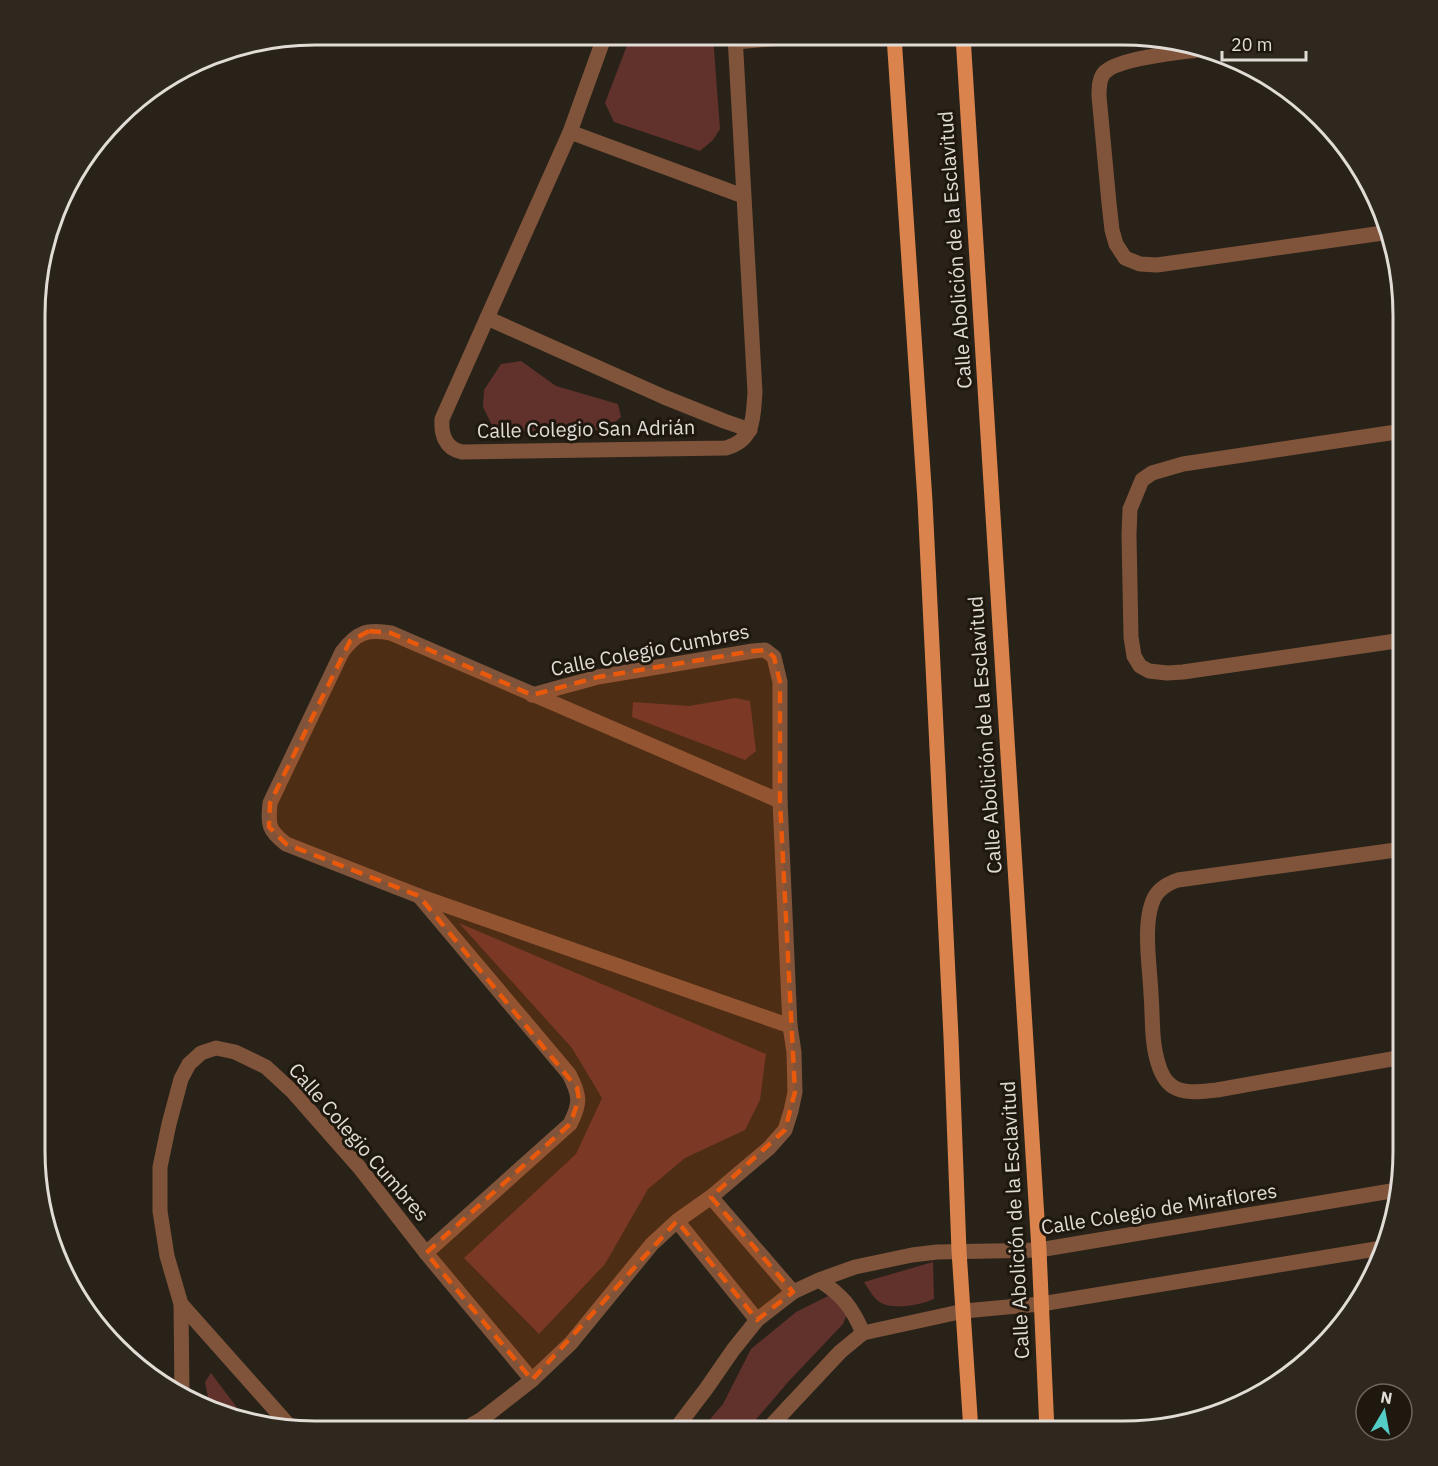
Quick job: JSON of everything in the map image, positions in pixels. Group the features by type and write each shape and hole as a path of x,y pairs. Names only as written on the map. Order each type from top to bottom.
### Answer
{"main road":[{"path":"895,45 925,501 959,1251 970,1421"},
{"name":"Calle Abolición de la Esclavitud","path":"964,45 1039,1250 1047,1421"}],"street":[{"name":"Calle Colegio San Adrián","path":"487,318 664,397 750,430 741,441 726,448 456,451 443,438 442,419 487,318 570,132 601,45"},
{"path":"735,45 755,392 750,430"},
{"path":"1184,52 1125,62 1107,70 1102,76 1099,96 1108,203 1116,244 1125,258 1140,264 1157,265 1381,233"},
{"path":"570,132 743,196"},
{"path":"1393,432 1183,464 1152,473 1142,480 1134,496 1130,508 1129,535 1131,636 1134,656 1140,666 1149,671 1183,672 1393,641"},
{"name":"Calle Colegio Cumbres","path":"780,801 391,633 376,631 362,633 350,641 342,652 270,803 269,827 286,844 419,896 790,1026"},
{"name":"Calle Colegio Cumbres","path":"478,1421 532,1380 571,1343 652,1244 677,1221 711,1197 769,1148 784,1130 795,1092 780,801 780,682 774,657 765,650 753,651 598,677 532,695"},
{"path":"1393,850 1170,882 1156,894 1148,925 1154,1043 1163,1075 1173,1086 1195,1092 1217,1090 1393,1060"},
{"name":"Calle Colegio Cumbres","path":"419,896 569,1074 579,1098 577,1111 570,1124 426,1253"},
{"name":"Calle Colegio Cumbres","path":"182,1386 181,1304 167,1256 160,1211 160,1167 169,1124 182,1079 189,1064 201,1053 216,1048 235,1052 266,1067 293,1092 359,1167 426,1253 532,1380"},
{"name":"Calle Colegio de Miraflores","path":"682,1421 757,1320 793,1292 855,1267 937,1252 1039,1250 1390,1191"},
{"path":"711,1197 793,1292"},
{"path":"677,1221 757,1320"},
{"path":"775,1421 840,1352 863,1333 964,1311 1041,1304 1374,1249"},
{"path":"819,1280 845,1300 863,1333"},
{"name":"Calle Colegio Cumbres","path":"181,1304 283,1419"}],"highlighted area":[{"path":"369,631 391,633 532,695 598,677 753,651 765,650 774,657 780,682 780,801 795,1092 785,1130 711,1197 793,1292 757,1320 677,1221 532,1380 426,1253 570,1124 579,1099 577,1088 419,896 286,844 269,827 270,803 350,641"}],"shaded area":[{"path":"627,45 714,45 720,129 713,140 700,151 614,122 605,103"},
{"path":"521,361 556,386 618,404 621,417 604,431 562,426 529,432 493,427 483,407 484,390 501,364"},
{"path":"735,698 750,701 756,751 745,760 632,717 633,702 689,706"},
{"path":"459,923 766,1054 760,1100 745,1130 685,1158 648,1189 605,1264 539,1334 464,1258 576,1154 602,1098 572,1048"},
{"path":"933,1262 934,1299 922,1303 906,1306 884,1304 876,1299 864,1282"},
{"path":"828,1296 849,1309 843,1324 755,1421 709,1421 723,1404 751,1349 796,1312"},
{"path":"211,1373 239,1410 208,1399 205,1382"}]}
